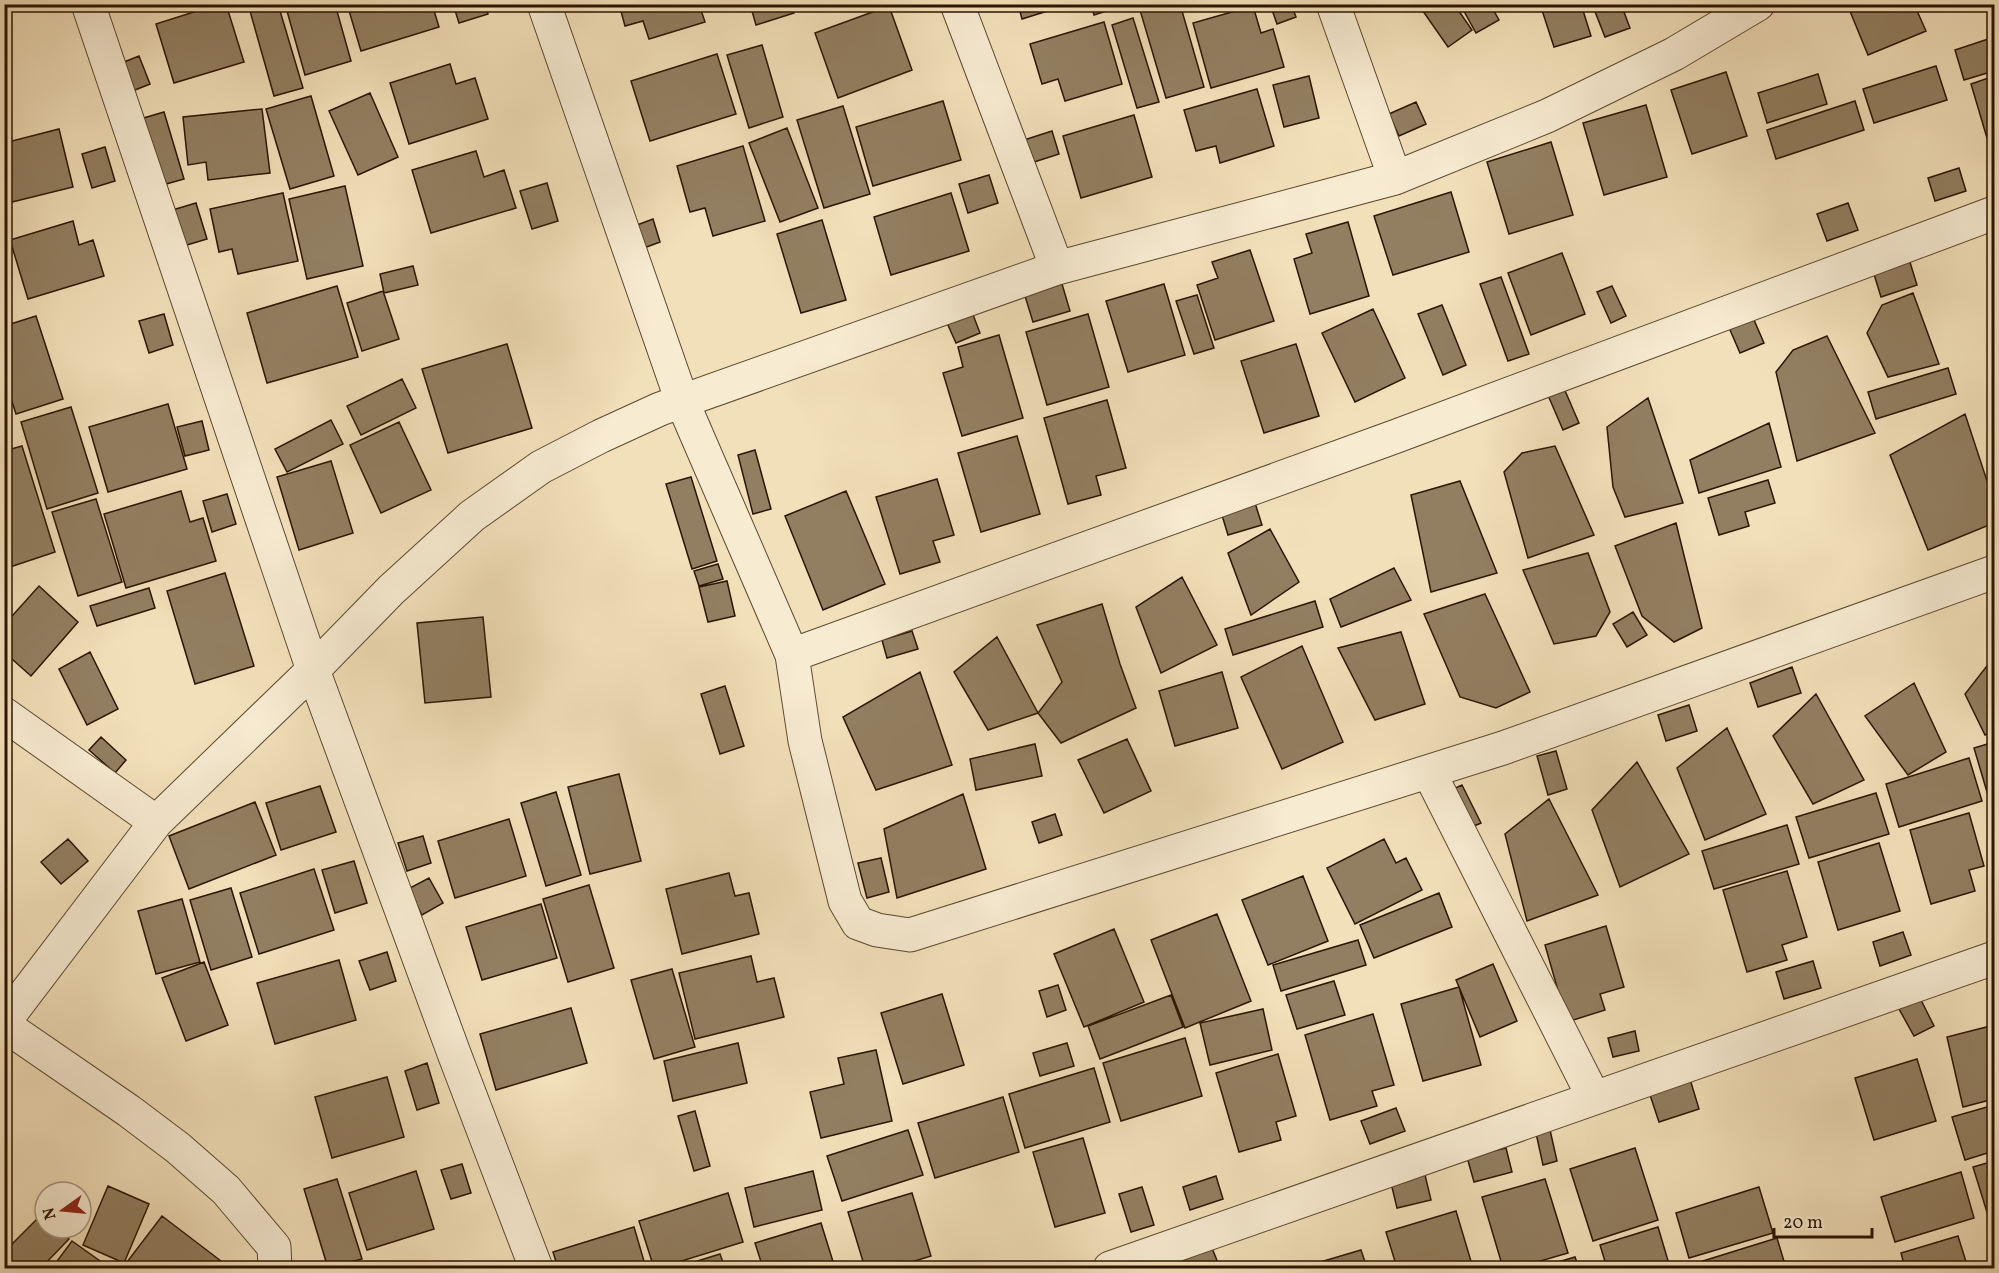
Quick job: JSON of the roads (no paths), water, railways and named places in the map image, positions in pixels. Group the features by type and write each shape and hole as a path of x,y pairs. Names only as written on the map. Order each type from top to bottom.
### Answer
{"street":[{"path":"88,4 313,670 536,1269"},
{"path":"544,4 682,401 792,655 805,741 845,901 858,923 877,930 910,935 1514,744 1995,572"},
{"path":"957,4 1057,268"},
{"path":"1333,4 1395,178"},
{"path":"275,1269 274,1247 226,1190 129,1111 4,1023 156,822 313,670 391,590 481,510 541,467 601,436 682,401 1057,268 1395,178 1557,111 1674,54 1758,4"},
{"path":"792,655 1394,437 1995,213"},
{"path":"4,714 156,822"},
{"path":"1429,772 1594,1098"},
{"path":"1110,1269 1995,958"}]}
